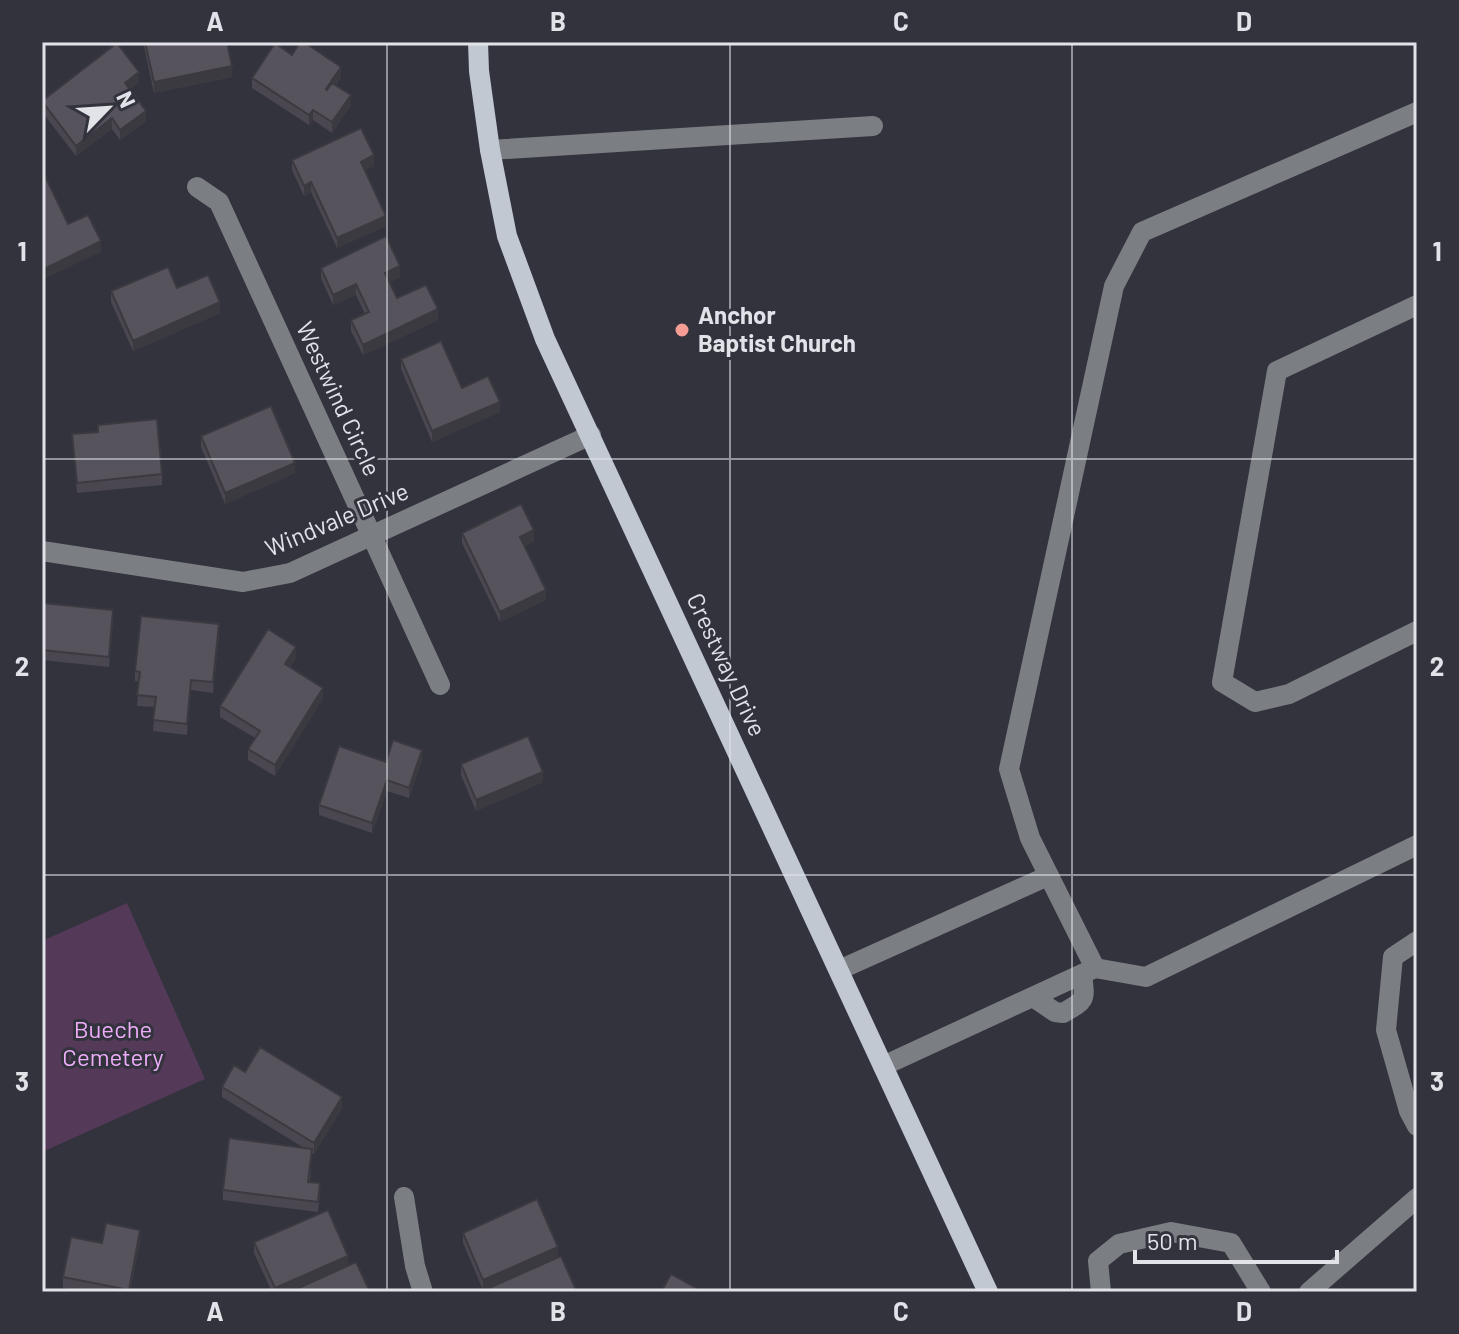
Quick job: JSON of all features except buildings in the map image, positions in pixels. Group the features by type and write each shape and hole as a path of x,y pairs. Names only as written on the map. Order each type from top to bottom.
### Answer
{"main road":[{"name":"Crestway Drive","path":"478,42 490,150 507,236 545,339 988,1292"}],"street":[{"path":"1088,971 1030,838 1009,769 1114,286 1142,232 1417,112"},
{"path":"490,150 873,126"},
{"name":"Westwind Circle","path":"197,187 219,202 440,685"},
{"path":"1417,305 1277,371 1222,682 1255,702 1289,694 1417,631"},
{"name":"Windvale Drive","path":"42,551 243,582 290,573 591,435"},
{"path":"883,1066 1088,971 1146,977 1417,845"},
{"path":"839,970 1048,876"},
{"path":"1417,941 1393,957 1386,1030 1409,1111 1417,1126"},
{"path":"404,1197 415,1266 423,1292"},
{"path":"1309,1292 1417,1198"},
{"path":"1101,1292 1098,1261 1119,1244 1171,1232 1231,1243 1261,1292"}],"green space":[{"name":"Bueche Cemetery","path":"127,903 205,1079 42,1152 42,941"}],"place":[{"name":"Anchor Baptist Church","path":"682,330"}]}
